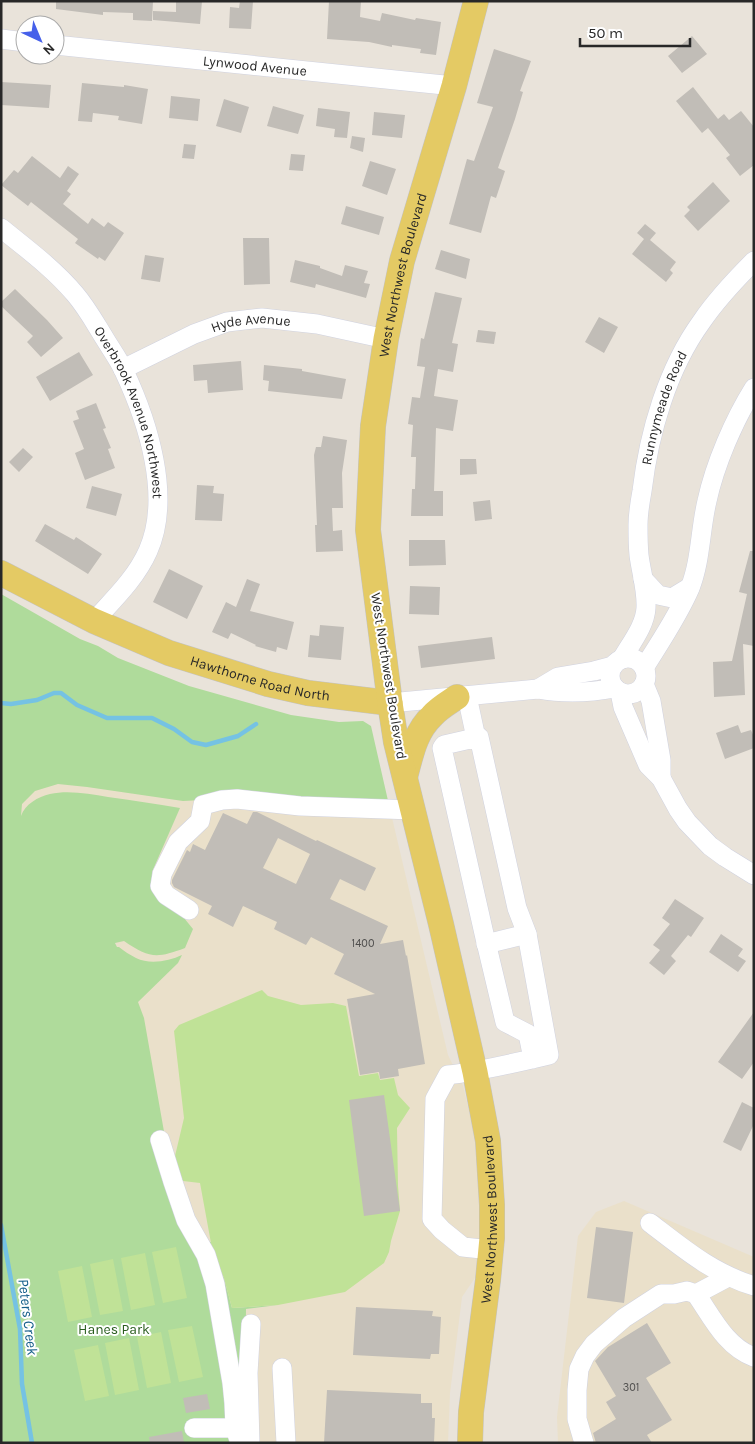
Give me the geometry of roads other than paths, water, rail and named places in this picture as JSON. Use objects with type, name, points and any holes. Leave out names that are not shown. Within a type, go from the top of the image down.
[{"type":"main road","name":"West Northwest Boulevard","points":[[470,1443],[471,1412],[491,1250],[492,1206],[489,1157],[484,1115],[475,1072],[396,742],[368,530],[373,426],[386,338],[402,261],[454,86],[476,1]]},
{"type":"main road","name":"Hawthorne Road North","points":[[1,573],[94,621],[169,653],[268,684],[308,693],[390,703]]},
{"type":"main road","points":[[405,777],[415,742],[422,728],[431,716],[462,696]]},
{"type":"street","points":[[1,39],[15,41]]},
{"type":"street","name":"Lynwood Avenue","points":[[65,46],[454,86]]},
{"type":"street","name":"Overbrook Avenue Northwest","points":[[1,228],[52,270],[89,312],[123,369],[147,430],[156,477],[156,524],[148,551],[133,577],[94,621]]},
{"type":"street","name":"Runnymeade Road","points":[[617,662],[640,628],[646,609],[639,555],[638,523],[649,444],[661,405],[675,368],[687,344],[726,290],[754,261]]},
{"type":"street","name":"Hyde Avenue","points":[[123,369],[194,334],[227,322],[262,318],[317,324],[386,338]]},
{"type":"street","points":[[617,690],[625,694],[636,692],[690,587],[700,548],[707,502],[714,476],[730,433],[754,388]]},
{"type":"street","points":[[643,579],[658,595],[672,598],[690,587]]},
{"type":"street","points":[[661,778],[661,760],[651,701],[644,676],[637,660],[632,658],[617,662],[610,678],[617,690],[648,765],[661,778],[678,809],[697,833],[725,857],[754,875]]},
{"type":"street","name":"Hawthorne Road North","points":[[538,690],[558,677],[594,671],[617,662]]},
{"type":"street","name":"Hawthorne Road North","points":[[390,703],[538,690],[561,693],[617,690]]},
{"type":"street","points":[[462,696],[476,738]]},
{"type":"street","points":[[479,737],[516,908],[527,934],[541,1057],[528,1034],[505,1022],[442,748],[444,745],[479,737]]},
{"type":"street","points":[[189,910],[166,895],[160,886],[162,874],[178,842],[200,821],[203,805],[222,800],[237,799],[300,806],[413,810]]},
{"type":"street","points":[[486,944],[527,934]]},
{"type":"street","points":[[491,1250],[463,1247],[432,1220],[435,1099],[448,1075],[475,1072],[541,1057]]},
{"type":"street","points":[[160,1140],[186,1220],[206,1254],[215,1284],[232,1383],[237,1435],[194,1428]]},
{"type":"street","points":[[650,1223],[698,1259],[728,1277],[754,1286]]},
{"type":"street","points":[[696,1294],[728,1277]]},
{"type":"street","points":[[584,1443],[577,1419],[579,1369],[585,1356],[594,1344],[624,1318],[661,1294],[687,1291],[696,1294],[731,1343],[754,1357]]},
{"type":"street","points":[[250,1443],[248,1374],[251,1324]]},
{"type":"street","points":[[282,1368],[286,1443]]},
{"type":"waterway","points":[[1,703],[11,704],[37,700],[54,693],[61,693],[77,705],[107,718],[152,718],[174,729],[192,742],[206,745],[238,736],[256,724]]},
{"type":"waterway","name":"Peters Creek","points":[[1,1225],[20,1329],[22,1384],[32,1443]]},
{"type":"park label","name":"Hanes Park","points":[[114,1329]]}]
